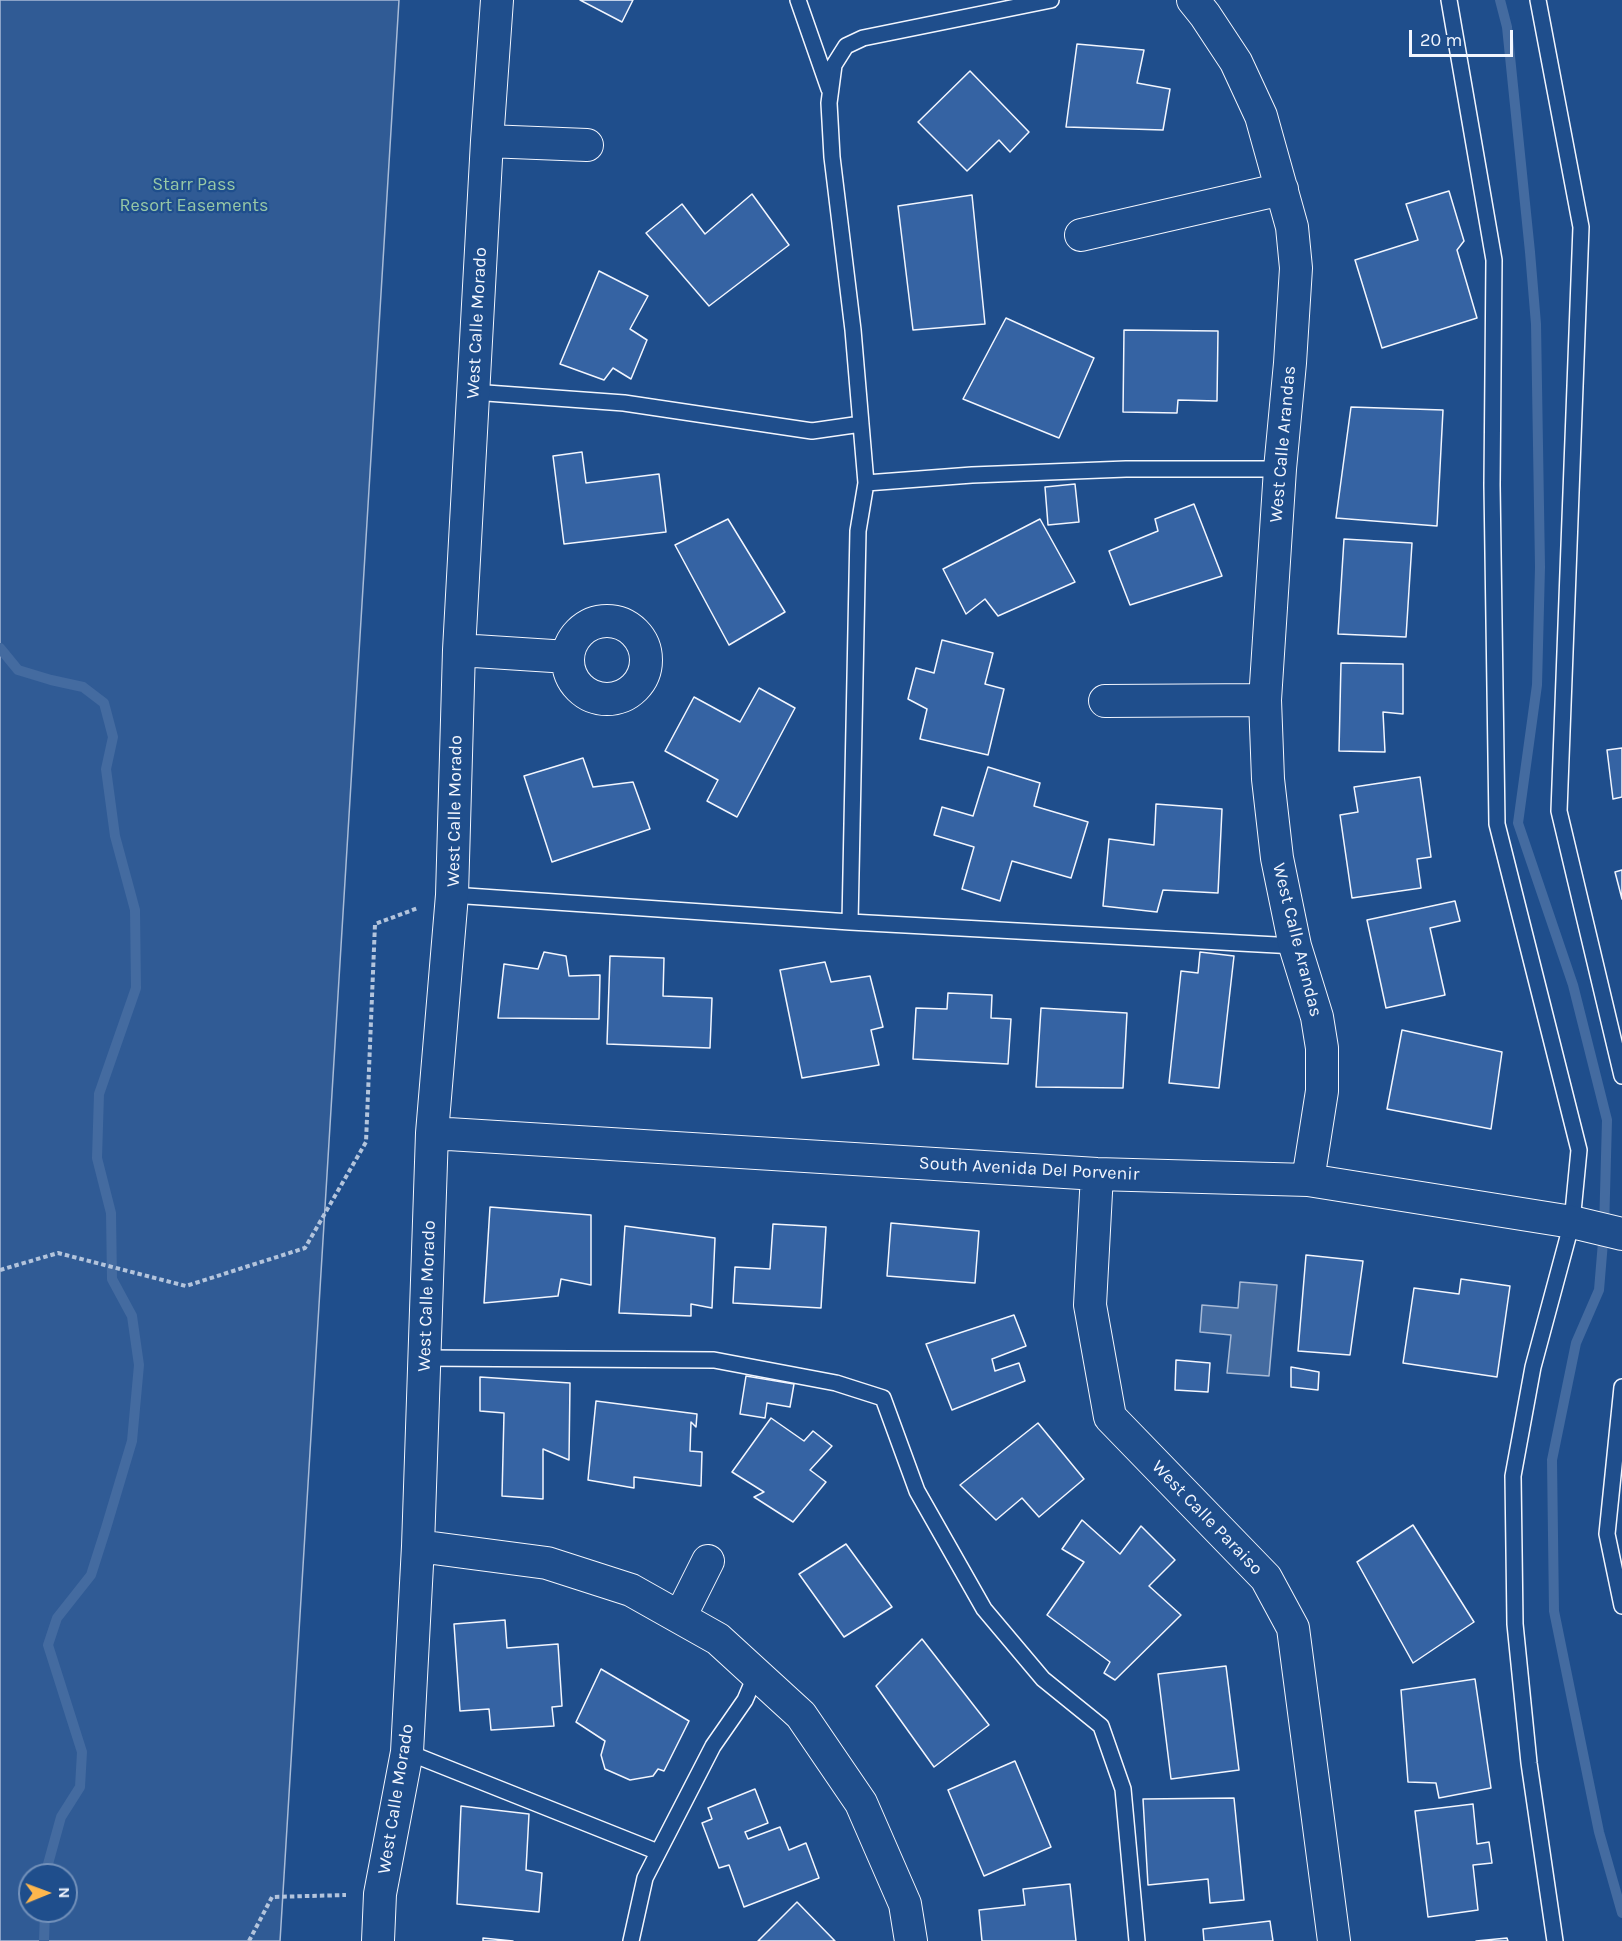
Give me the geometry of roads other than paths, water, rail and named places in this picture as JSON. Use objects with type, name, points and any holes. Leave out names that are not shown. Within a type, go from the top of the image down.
[{"type":"street","name":"West Calle Morado","points":[[378,1941],[380,1894],[407,1752],[418,1546],[432,1133],[453,895],[459,650],[497,0]]},
{"type":"street","name":"West Calle Arandas","points":[[1193,0],[1236,62],[1261,116],[1292,227],[1296,268],[1265,700],[1268,779],[1276,858],[1295,946],[1317,1017],[1322,1048],[1322,1091],[1308,1180]]},
{"type":"street","points":[[487,141],[587,145]]},
{"type":"street","points":[[1081,235],[1282,189]]},
{"type":"street","points":[[459,650],[568,657]]},
{"type":"street","points":[[1105,701],[1265,700]]},
{"type":"street","name":"South Avenida Del Porvenir","points":[[432,1133],[1097,1174],[1308,1180],[1572,1222],[1622,1234]]},
{"type":"street","name":"West Calle Paraiso","points":[[1097,1174],[1090,1305],[1110,1417],[1266,1578],[1293,1628],[1334,1941]]},
{"type":"street","points":[[418,1546],[547,1563],[631,1590],[718,1639],[801,1715],[861,1803],[905,1904],[911,1941]]},
{"type":"street","points":[[681,1617],[708,1561]]},
{"type":"lane","points":[[798,0],[830,92]]},
{"type":"lane","points":[[850,922],[858,531],[866,483],[853,330],[832,157],[829,103],[834,65],[846,46],[863,38],[1051,0]]},
{"type":"lane","points":[[1449,0],[1494,260],[1492,485],[1497,824],[1579,1150],[1572,1222],[1533,1367],[1513,1476],[1515,1624],[1529,1763],[1555,1941]]},
{"type":"lane","points":[[1538,0],[1581,227],[1558,811],[1622,1076]]},
{"type":"lane","points":[[473,392],[624,403],[812,431],[861,424]]},
{"type":"lane","points":[[866,483],[972,475],[1114,470],[1280,469]]},
{"type":"lane","points":[[453,895],[850,922],[1295,946]]},
{"type":"lane","points":[[425,1358],[714,1360],[836,1383],[884,1398],[917,1491],[984,1609],[1043,1679],[1101,1726],[1124,1789],[1137,1941]]},
{"type":"lane","points":[[1622,1387],[1607,1534],[1622,1606]]},
{"type":"lane","points":[[631,1941],[645,1878],[713,1746],[745,1700],[756,1674]]},
{"type":"lane","points":[[407,1752],[658,1852]]},
{"type":"waterway","points":[[1500,0],[1507,27],[1536,324],[1540,567],[1537,685],[1518,823],[1573,985],[1607,1120],[1604,1230],[1599,1290],[1576,1343],[1552,1460],[1554,1611],[1599,1832],[1622,1913]]},
{"type":"waterway","points":[[0,648],[18,670],[83,687],[104,703],[113,737],[106,769],[115,836],[135,910],[136,988],[99,1094],[97,1158],[111,1213],[112,1279],[132,1316],[139,1365],[132,1441],[91,1575],[57,1618],[48,1645],[82,1752],[80,1787],[61,1817],[48,1863]]},
{"type":"waterway","points":[[44,1941],[45,1923]]},
{"type":"park label","name":"Starr Pass Resort Easements","points":[[194,195]]}]
